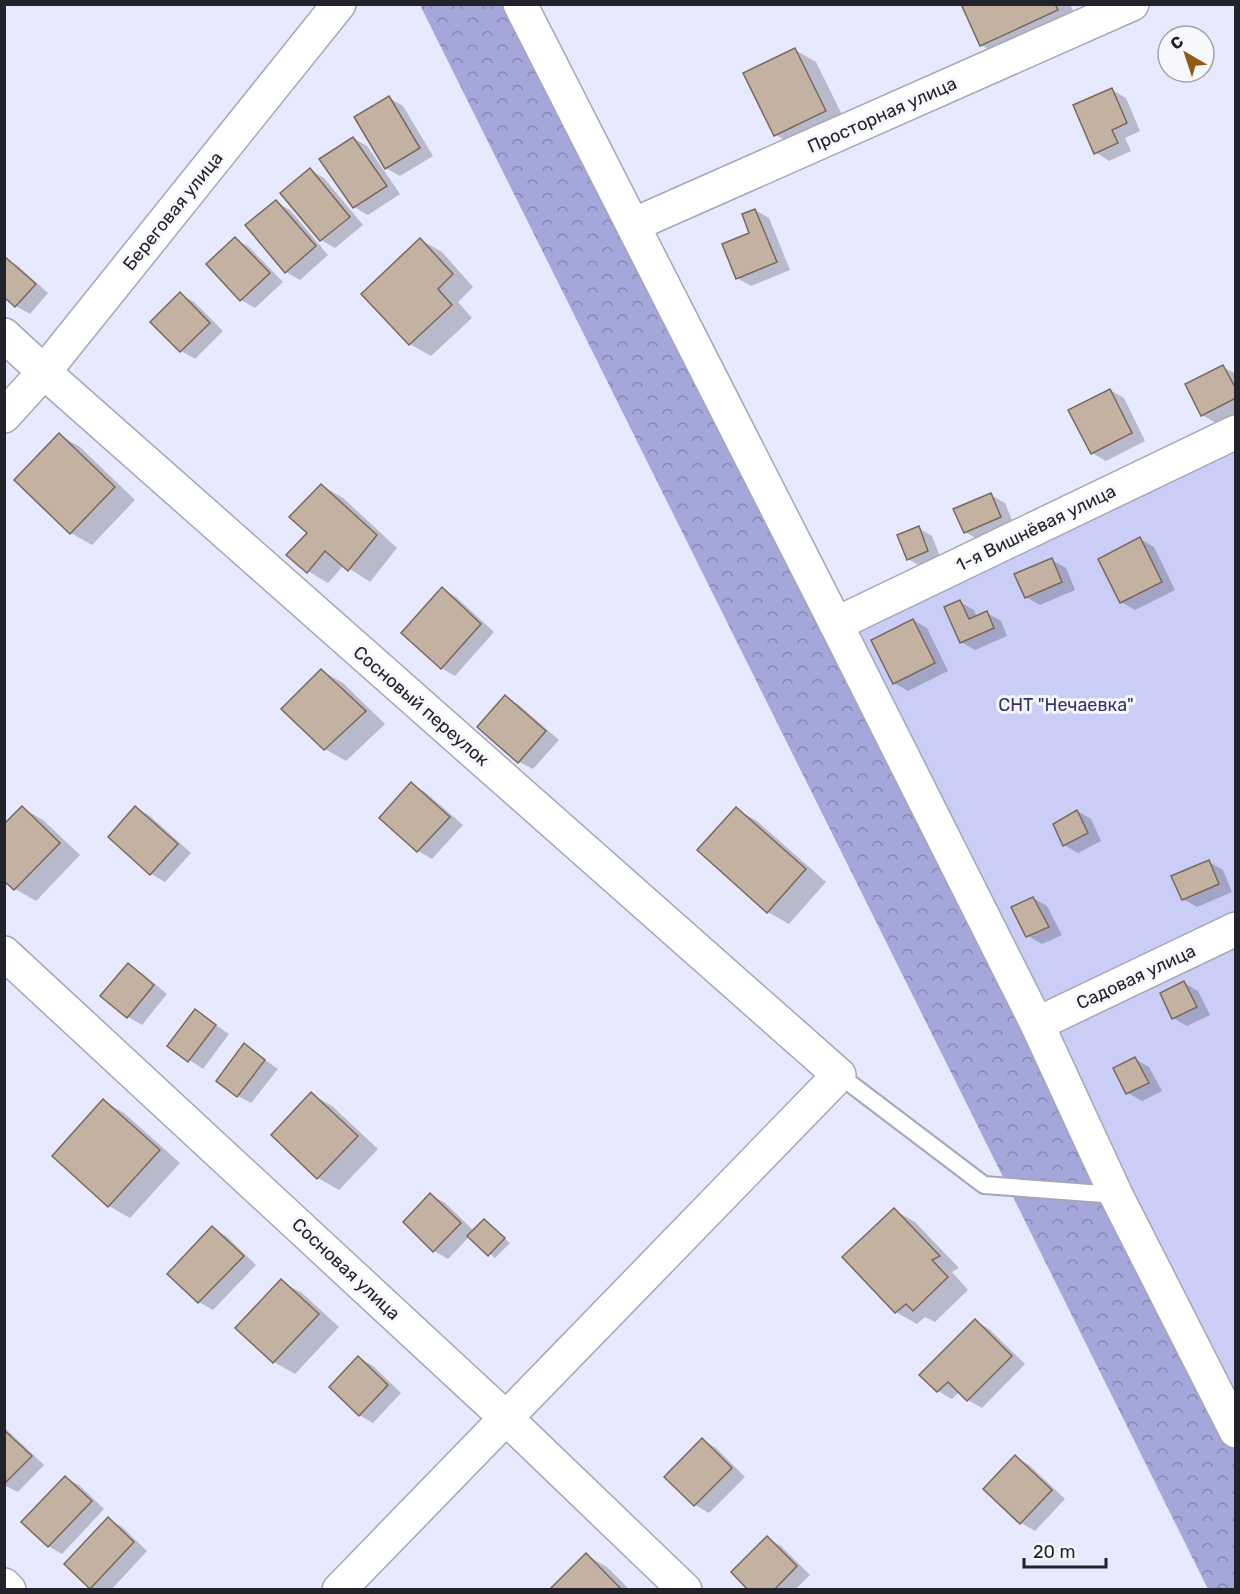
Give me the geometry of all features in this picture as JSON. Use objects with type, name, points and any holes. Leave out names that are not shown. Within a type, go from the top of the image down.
[{"type":"street","name":"Береговая улица","points":[[4,416],[44,372],[339,4]]},
{"type":"street","points":[[520,4],[836,624],[1036,1024],[1116,1195],[1234,1425]]},
{"type":"street","name":"Просторная улица","points":[[633,225],[1132,4]]},
{"type":"street","name":"Сосновый переулок","points":[[4,335],[839,1075]]},
{"type":"street","name":"1-я Вишнёвая улица","points":[[836,624],[1236,432]]},
{"type":"street","name":"Садовая улица","points":[[1036,1024],[1236,929]]},
{"type":"street","name":"Сосновая улица","points":[[4,953],[506,1418],[685,1590]]},
{"type":"street","points":[[339,1590],[839,1075]]},
{"type":"street","points":[[4,1585],[9,1590]]},
{"type":"lane","points":[[839,1075],[984,1185],[1116,1195]]},
{"type":"green space","points":[[420,5],[510,5],[1235,1436],[1235,1589],[1208,1589]]},
{"type":"green space","name":"СНТ \"Нечаевка\"","points":[[1235,436],[1235,1422],[836,624]]},
{"type":"building","points":[[961,4],[1055,4],[1058,10],[980,46]]},
{"type":"building","points":[[795,48],[826,111],[774,136],[743,73]]},
{"type":"building","points":[[1112,88],[1127,123],[1112,130],[1118,143],[1094,154],[1073,105]]},
{"type":"building","points":[[389,96],[420,148],[385,169],[354,117]]},
{"type":"building","points":[[353,137],[387,186],[353,208],[319,159]]},
{"type":"building","points":[[310,168],[350,217],[320,241],[280,193]]},
{"type":"building","points":[[276,200],[316,246],[285,273],[245,225]]},
{"type":"building","points":[[755,209],[777,262],[736,279],[722,244],[749,233],[742,214]]},
{"type":"building","points":[[235,237],[270,273],[240,301],[206,264]]},
{"type":"building","points":[[420,238],[453,274],[438,289],[452,305],[409,345],[361,294]]},
{"type":"building","points":[[4,256],[36,284],[15,307],[4,297]]},
{"type":"building","points":[[180,292],[210,323],[180,352],[150,322]]},
{"type":"building","points":[[1223,365],[1236,389],[1236,398],[1201,416],[1185,384]]},
{"type":"building","points":[[1110,389],[1132,433],[1091,454],[1068,410]]},
{"type":"building","points":[[59,433],[115,487],[70,534],[14,480]]},
{"type":"building","points":[[321,484],[377,535],[348,571],[325,551],[307,573],[286,555],[307,533],[289,517]]},
{"type":"building","points":[[991,493],[1001,517],[964,533],[953,509]]},
{"type":"building","points":[[919,526],[928,551],[907,560],[897,535]]},
{"type":"building","points":[[1140,537],[1162,582],[1120,603],[1098,559]]},
{"type":"building","points":[[1052,558],[1062,582],[1025,598],[1014,574]]},
{"type":"building","points":[[442,587],[481,624],[441,669],[401,633]]},
{"type":"building","points":[[960,600],[969,619],[987,611],[994,628],[960,643],[944,607]]},
{"type":"building","points":[[913,619],[935,663],[893,684],[871,640]]},
{"type":"building","points":[[321,669],[366,711],[324,750],[281,709]]},
{"type":"building","points":[[505,695],[546,731],[518,763],[477,727]]},
{"type":"building","points":[[411,782],[450,817],[417,852],[379,818]]},
{"type":"building","points":[[22,806],[60,843],[14,890],[4,881],[4,824]]},
{"type":"building","points":[[135,806],[178,844],[150,875],[108,837]]},
{"type":"building","points":[[736,807],[806,869],[767,913],[697,850]]},
{"type":"building","points":[[1077,810],[1088,833],[1063,846],[1053,824]]},
{"type":"building","points":[[1209,860],[1219,884],[1182,900],[1171,876]]},
{"type":"building","points":[[1033,897],[1049,927],[1026,937],[1011,907]]},
{"type":"building","points":[[128,963],[154,985],[127,1018],[100,996]]},
{"type":"building","points":[[1184,981],[1197,1007],[1172,1019],[1160,993]]},
{"type":"building","points":[[195,1009],[216,1025],[188,1062],[167,1046]]},
{"type":"building","points":[[244,1043],[265,1060],[237,1097],[216,1081]]},
{"type":"building","points":[[1135,1057],[1149,1083],[1126,1094],[1113,1068]]},
{"type":"building","points":[[311,1092],[358,1136],[317,1179],[271,1135]]},
{"type":"building","points":[[103,1099],[160,1150],[108,1207],[52,1156]]},
{"type":"building","points":[[430,1193],[461,1223],[433,1252],[403,1222]]},
{"type":"building","points":[[894,1208],[940,1256],[932,1260],[948,1277],[913,1311],[906,1304],[895,1313],[842,1257]]},
{"type":"building","points":[[484,1219],[505,1238],[488,1256],[467,1236]]},
{"type":"building","points":[[212,1226],[244,1256],[198,1303],[167,1274]]},
{"type":"building","points":[[281,1279],[319,1314],[273,1363],[235,1328]]},
{"type":"building","points":[[975,1319],[1012,1356],[967,1401],[948,1382],[937,1392],[919,1375]]},
{"type":"building","points":[[358,1356],[388,1385],[359,1416],[329,1387]]},
{"type":"building","points":[[4,1430],[32,1456],[4,1484]]},
{"type":"building","points":[[702,1438],[732,1468],[694,1506],[664,1477]]},
{"type":"building","points":[[1015,1455],[1052,1490],[1020,1524],[983,1489]]},
{"type":"building","points":[[65,1476],[92,1501],[48,1547],[21,1522]]},
{"type":"building","points":[[108,1517],[134,1542],[90,1589],[64,1564]]},
{"type":"building","points":[[767,1536],[797,1566],[774,1590],[748,1590],[731,1572]]},
{"type":"building","points":[[586,1553],[622,1590],[549,1590]]}]
